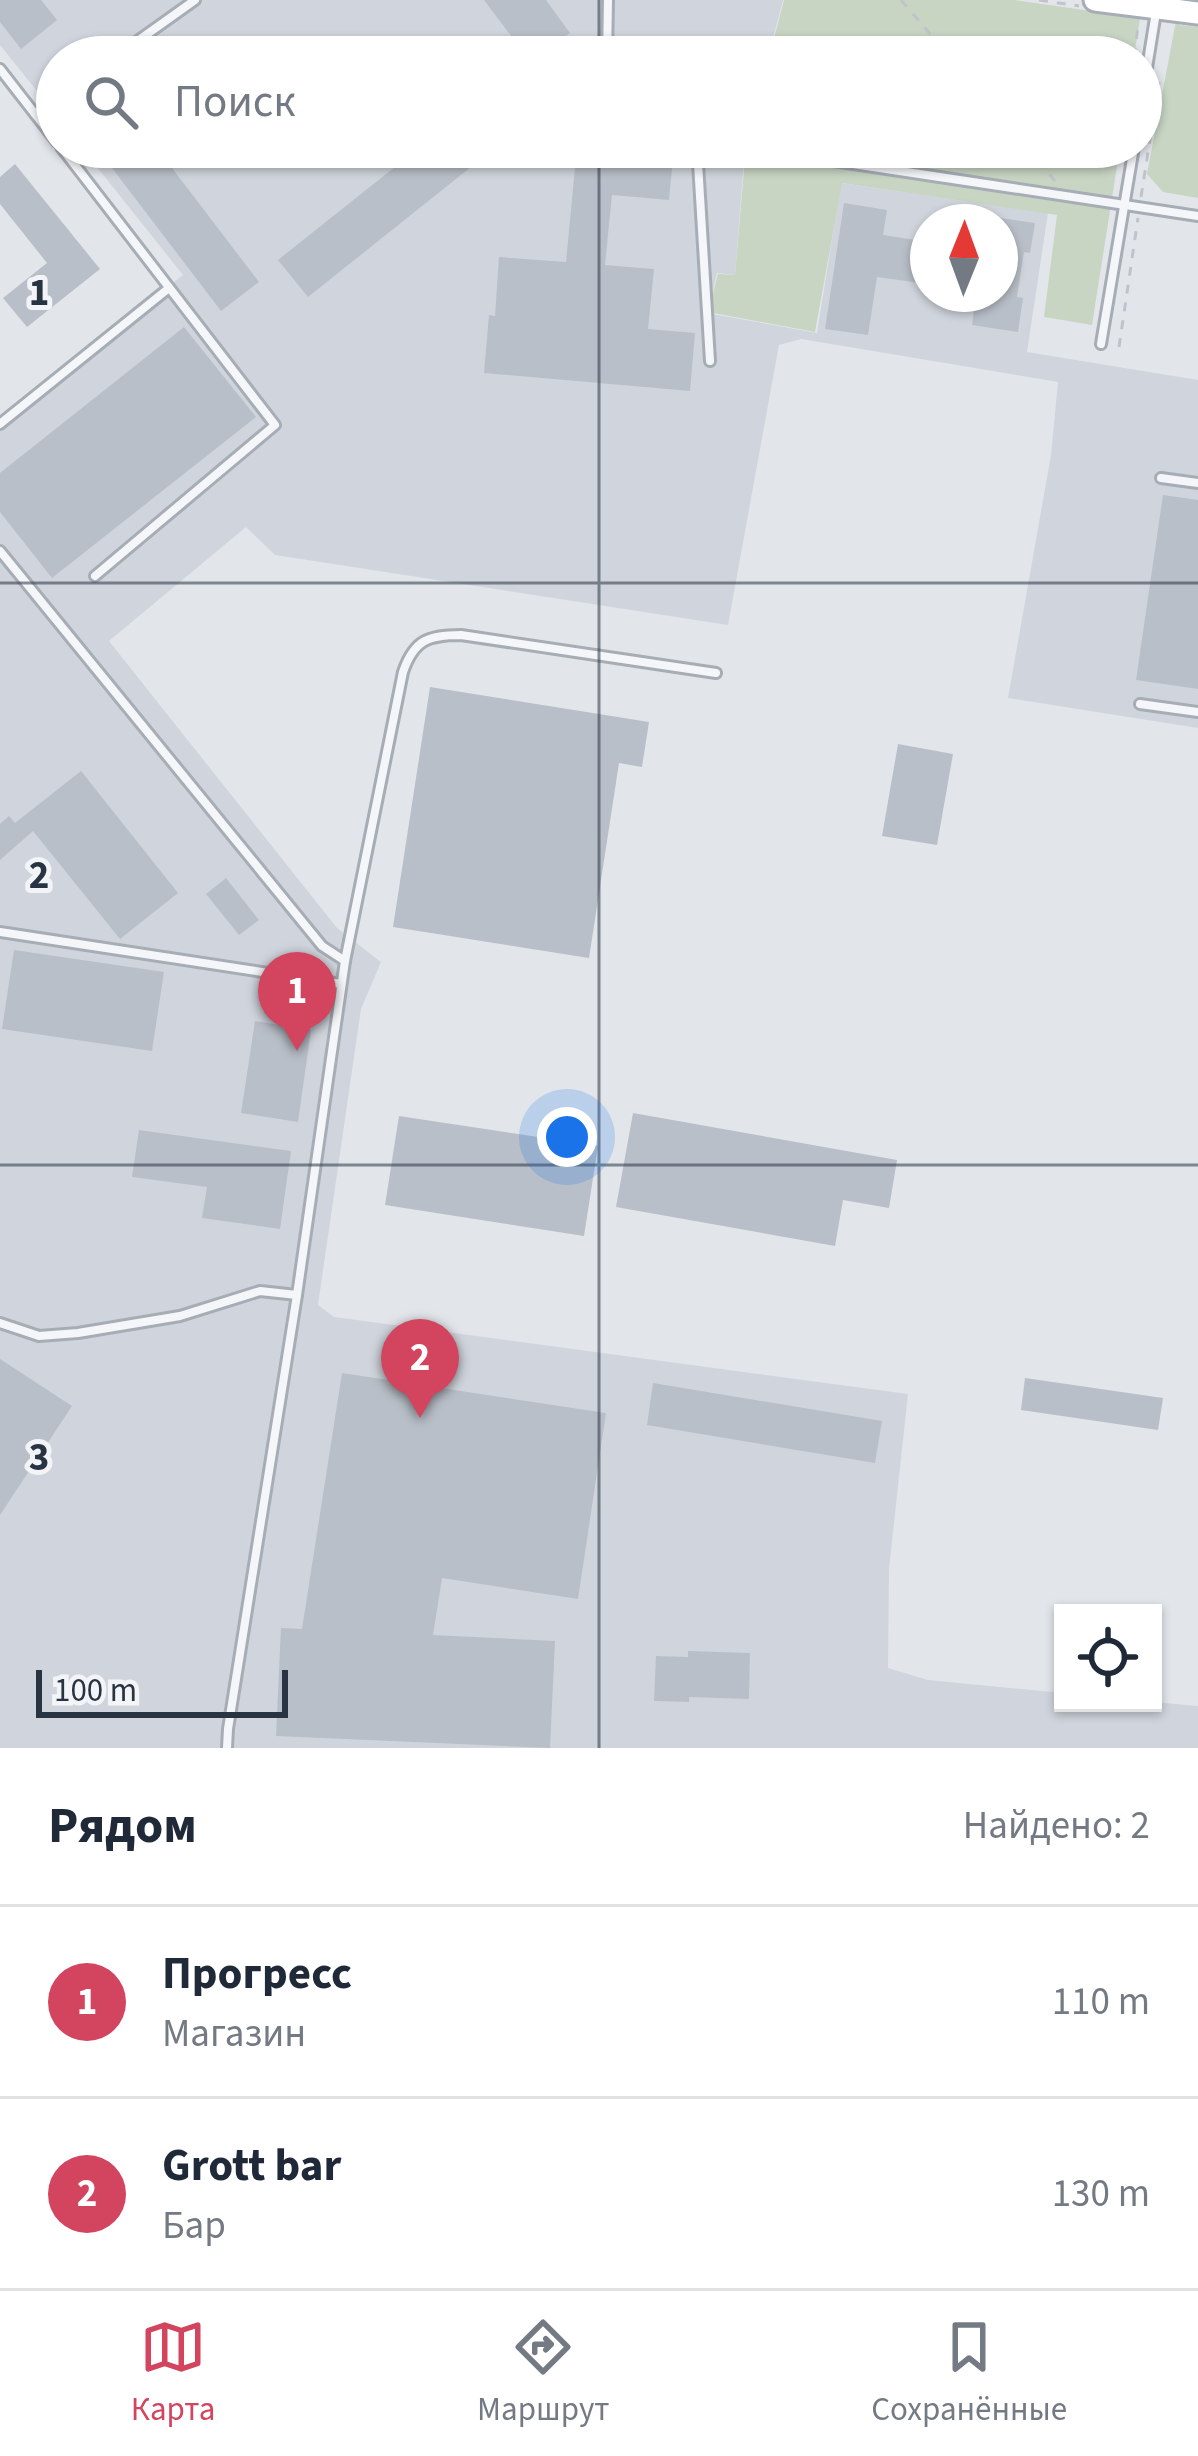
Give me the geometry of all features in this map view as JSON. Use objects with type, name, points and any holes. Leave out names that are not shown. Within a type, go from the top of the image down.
[{"type":"street","points":[[1095,0],[1198,13]]},
{"type":"lane","points":[[144,36],[195,0]]},
{"type":"lane","points":[[607,36],[608,0]]},
{"type":"lane","points":[[1148,36],[1151,4]]},
{"type":"lane","points":[[0,69],[35,114]]},
{"type":"lane","points":[[77,168],[275,425],[95,576]]},
{"type":"lane","points":[[698,168],[710,361]]},
{"type":"lane","points":[[881,168],[1198,216]]},
{"type":"lane","points":[[1101,344],[1131,168]]},
{"type":"lane","points":[[0,424],[169,288]]},
{"type":"lane","points":[[1161,478],[1198,484]]},
{"type":"lane","points":[[0,551],[322,946],[345,961]]},
{"type":"lane","points":[[227,1748],[341,984],[410,652],[422,641],[461,634],[716,673]]},
{"type":"lane","points":[[1140,704],[1198,712]]},
{"type":"lane","points":[[0,932],[341,984]]},
{"type":"lane","points":[[0,1323],[39,1336],[78,1333],[180,1316],[260,1291],[297,1295]]},
{"type":"path","points":[[901,0],[932,36]]},
{"type":"path","points":[[1141,36],[1151,4]]},
{"type":"path","points":[[1044,168],[1068,196]]},
{"type":"path","points":[[1119,347],[1146,168]]},
{"type":"shaded area","points":[[0,0],[783,0],[774,36],[36,36],[36,90],[0,45]]},
{"type":"shaded area","points":[[98,168],[743,168],[735,275],[717,273],[707,313],[817,333],[841,183],[986,204],[910,204],[910,312],[1018,312],[1018,209],[1048,213],[1027,352],[1198,380],[1198,728],[1008,698],[1051,455],[1058,382],[801,339],[779,345],[728,625],[275,555],[246,527],[109,641],[337,928],[381,962],[361,1009],[318,1305],[334,1317],[908,1394],[889,1569],[888,1668],[928,1680],[1054,1692],[1054,1712],[1162,1712],[1162,1703],[1198,1706],[1198,1748],[0,1748],[0,416],[183,275]]},
{"type":"green space","points":[[784,0],[1014,0],[1140,18],[1137,36],[775,36]]},
{"type":"green space","points":[[1176,21],[1198,27],[1198,198],[1163,192],[1147,174],[1148,168],[1162,168],[1162,95]]},
{"type":"green space","points":[[744,168],[1117,168],[1092,325],[1044,317],[1057,215],[1018,209],[1018,204],[983,204],[842,183],[815,332],[708,312],[718,274],[735,275]]},
{"type":"building","points":[[0,0],[41,0],[57,20],[21,49],[0,22]]},
{"type":"building","points":[[484,0],[546,0],[570,33],[566,36],[511,36]]},
{"type":"building","points":[[15,164],[100,269],[27,327],[3,298],[47,263],[0,204],[0,177]]},
{"type":"building","points":[[112,168],[172,168],[259,282],[221,311]]},
{"type":"building","points":[[394,168],[470,168],[308,297],[278,260]]},
{"type":"building","points":[[575,168],[672,168],[669,200],[612,195],[605,265],[654,269],[648,329],[695,333],[690,391],[484,373],[499,257],[566,262]]},
{"type":"building","points":[[844,203],[887,210],[883,235],[910,239],[910,282],[877,277],[868,335],[825,329]]},
{"type":"building","points":[[1018,221],[1035,223],[1030,253],[1024,252],[1018,291]]},
{"type":"building","points":[[1018,297],[1023,298],[1018,332],[972,325],[974,312],[1018,312]]},
{"type":"building","points":[[184,327],[256,417],[52,578],[0,512],[0,473]]},
{"type":"building","points":[[1163,495],[1198,500],[1198,689],[1136,680]]},
{"type":"building","points":[[430,687],[649,722],[642,767],[619,763],[589,958],[393,927]]},
{"type":"building","points":[[898,744],[953,754],[937,845],[882,836]]},
{"type":"building","points":[[81,771],[178,893],[120,939],[33,831],[0,860],[0,824],[9,816],[15,823]]},
{"type":"building","points":[[226,878],[259,920],[239,935],[206,894]]},
{"type":"building","points":[[14,950],[164,972],[152,1051],[2,1029]]},
{"type":"building","points":[[255,1021],[311,1030],[298,1122],[241,1113]]},
{"type":"building","points":[[633,1113],[897,1160],[889,1208],[843,1200],[835,1246],[616,1207]]},
{"type":"building","points":[[399,1116],[598,1146],[584,1236],[385,1205]]},
{"type":"building","points":[[139,1130],[291,1151],[280,1229],[202,1218],[207,1187],[132,1177]]},
{"type":"building","points":[[0,1359],[72,1406],[0,1515]]},
{"type":"building","points":[[342,1373],[606,1413],[578,1599],[442,1578],[433,1635],[555,1641],[550,1748],[276,1736],[281,1628],[302,1629]]},
{"type":"building","points":[[1025,1378],[1163,1398],[1158,1430],[1021,1410]]},
{"type":"building","points":[[653,1383],[882,1421],[875,1463],[647,1425]]},
{"type":"building","points":[[688,1651],[750,1653],[749,1699],[654,1701],[656,1656],[688,1657]]},
{"type":"place","name":"Прогресс","points":[[297,1051]]},
{"type":"place","name":"Grott bar","points":[[420,1418]]}]
